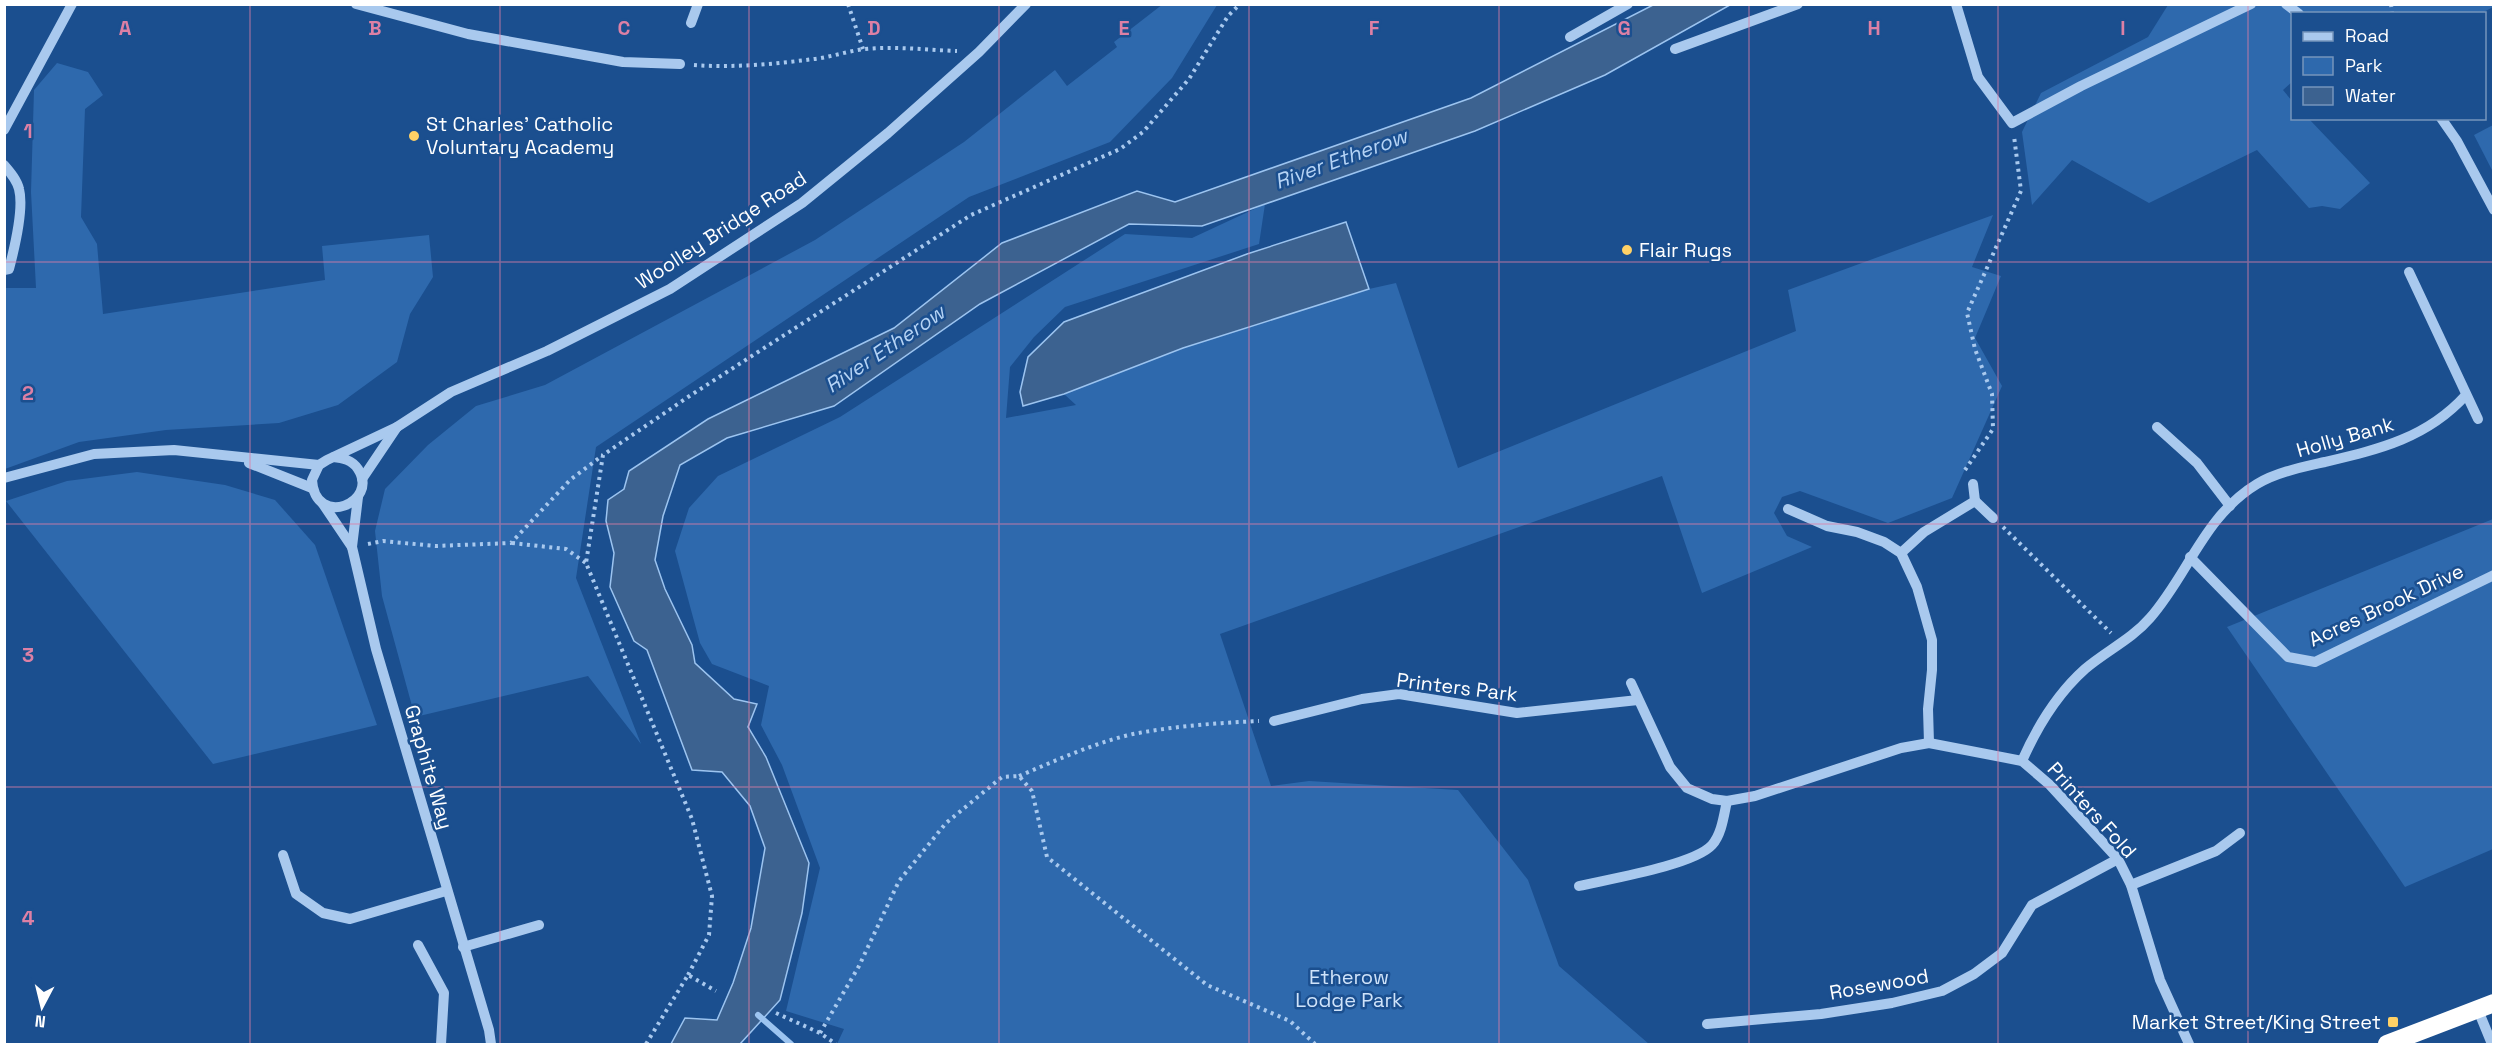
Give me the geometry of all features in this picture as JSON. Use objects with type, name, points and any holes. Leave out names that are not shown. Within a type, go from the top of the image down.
[{"type":"highway","points":[[2387,1044],[2486,1007]]},
{"type":"street","points":[[4,130],[72,4]]},
{"type":"street","points":[[356,4],[468,34],[623,62],[680,64]]},
{"type":"street","points":[[691,23],[698,4]]},
{"type":"street","name":"Woolley Bridge Road","points":[[333,457],[397,427],[451,392],[547,351],[680,283],[802,203],[888,133],[979,52],[1026,4]]},
{"type":"street","points":[[1570,37],[1628,4]]},
{"type":"street","points":[[1675,49],[1798,4]]},
{"type":"street","points":[[1956,4],[1978,77],[2012,123],[2081,86],[2251,4]]},
{"type":"street","points":[[2442,120],[2457,141],[2493,210]]},
{"type":"street","points":[[4,165],[16,181],[20,202],[12,258],[9,269],[4,270]]},
{"type":"street","points":[[2409,272],[2478,419]]},
{"type":"street","name":"Holly Bank","points":[[2022,761],[2037,729],[2056,701],[2085,669],[2149,619],[2199,542],[2230,506],[2257,484],[2296,468],[2400,443],[2449,414],[2466,395]]},
{"type":"street","name":"Woolley Bridge Road","points":[[362,479],[397,427]]},
{"type":"street","points":[[2157,427],[2197,463],[2230,506]]},
{"type":"street","points":[[4,478],[94,454],[174,450],[319,465]]},
{"type":"street","points":[[312,488],[313,474],[319,465],[333,457],[350,461],[359,471],[362,479],[358,497],[352,503],[340,507],[323,504]]},
{"type":"street","points":[[236,458],[312,488],[352,547]]},
{"type":"street","points":[[1973,484],[1975,501],[1997,522]]},
{"type":"street","name":"Graphite Way","points":[[358,497],[352,547],[376,649],[489,1030],[491,1044]]},
{"type":"street","points":[[1901,553],[1924,532],[1975,501]]},
{"type":"street","points":[[1788,509],[1827,526],[1866,535],[1901,553],[1917,587],[1932,640],[1928,709],[1929,744]]},
{"type":"street","name":"Acres Brook Drive","points":[[2190,557],[2288,657],[2315,662],[2493,574]]},
{"type":"street","points":[[1579,886],[1703,853],[1714,843],[1727,801],[1712,799],[1687,788],[1671,767],[1631,683]]},
{"type":"street","name":"Printers Park","points":[[1274,721],[1362,699],[1400,694],[1517,713],[1638,700]]},
{"type":"street","name":"Printers Fold","points":[[1727,801],[1755,796],[1901,748],[1929,744],[2022,761],[2050,785],[2118,859],[2131,885],[2160,980],[2189,1044]]},
{"type":"street","points":[[2131,885],[2216,851],[2240,833]]},
{"type":"street","points":[[283,855],[296,894],[323,913],[350,919],[446,891]]},
{"type":"street","name":"Rosewood","points":[[1707,1024],[1821,1014],[1892,1003],[1942,991],[1974,974],[2002,953],[2032,905],[2118,859]]},
{"type":"street","points":[[464,947],[539,925]]},
{"type":"street","points":[[418,945],[444,993],[441,1044]]},
{"type":"street","points":[[2486,1007],[2492,1044]]},
{"type":"path","points":[[848,4],[863,49]]},
{"type":"path","points":[[511,543],[570,480],[688,397],[971,215],[1120,149],[1143,132],[1189,79],[1228,16],[1240,4]]},
{"type":"path","points":[[2391,6],[2397,4]]},
{"type":"path","points":[[680,64],[719,67],[816,58],[863,49],[905,46],[979,52]]},
{"type":"path","points":[[1973,484],[1964,471],[1993,429],[1992,394],[1975,349],[1967,313],[2021,191],[2012,123]]},
{"type":"path","points":[[603,455],[586,563],[692,819],[712,896],[709,936],[646,1044]]},
{"type":"path","points":[[1997,522],[2121,643]]},
{"type":"path","points":[[352,547],[383,541],[435,546],[511,543],[566,549],[586,563]]},
{"type":"path","points":[[820,1033],[859,966],[899,881],[946,823],[1002,777],[1019,776],[1087,748],[1133,735],[1208,723],[1274,721]]},
{"type":"path","points":[[1019,776],[1032,791],[1047,857],[1207,985],[1290,1021],[1315,1044]]},
{"type":"path","points":[[688,975],[716,991]]},
{"type":"path","points":[[776,1013],[820,1033],[836,1044]]},
{"type":"green space","points":[[1163,4],[1217,5],[1172,78],[1110,142],[969,197],[596,447],[576,578],[641,744],[588,676],[415,717],[382,596],[375,531],[385,489],[428,445],[476,406],[545,385],[815,240],[964,142],[1055,70],[1067,86],[1117,47],[1114,42]]},
{"type":"green space","points":[[2168,5],[2493,5],[2484,12],[2291,12],[2291,83],[2283,90],[2291,100],[2291,120],[2310,120],[2370,183],[2340,209],[2322,206],[2309,208],[2257,150],[2149,203],[2072,160],[2032,205],[2022,132],[2041,93],[2148,37]]},
{"type":"green space","points":[[57,63],[88,72],[103,95],[85,109],[81,217],[97,244],[103,314],[325,280],[322,246],[429,235],[433,277],[410,314],[397,362],[338,405],[279,423],[166,430],[79,442],[5,469],[5,288],[36,288],[31,192],[34,90]]},
{"type":"green space","points":[[2493,125],[2493,172],[2474,135]]},
{"type":"green space","name":"Etherow Lodge Park","points":[[1265,204],[1259,244],[1065,307],[1034,337],[1010,367],[1006,418],[1076,405],[1064,394],[1183,348],[1369,289],[1396,283],[1458,468],[1796,331],[1788,290],[1993,215],[1972,267],[2001,276],[1975,338],[2002,386],[1952,498],[1888,523],[1800,491],[1782,497],[1774,513],[1787,536],[1812,547],[1702,593],[1662,476],[1220,634],[1271,786],[1309,781],[1458,790],[1528,880],[1559,966],[1649,1044],[837,1044],[844,1029],[786,1011],[820,868],[782,765],[761,725],[769,686],[712,664],[700,643],[675,551],[689,508],[718,476],[840,417],[1125,234],[1192,238]]},
{"type":"green space","points":[[137,472],[225,485],[275,500],[315,545],[377,725],[213,764],[6,501],[67,481]]},
{"type":"green space","points":[[2493,519],[2493,849],[2405,887],[2227,627]]},
{"type":"water","name":"River Etherow","points":[[1653,5],[1730,5],[1605,75],[1475,131],[1202,226],[1129,224],[980,304],[834,406],[727,438],[680,465],[663,516],[655,560],[665,589],[692,645],[695,663],[734,699],[757,704],[748,727],[766,757],[809,863],[802,913],[780,1000],[740,1044],[671,1044],[685,1018],[717,1020],[733,983],[751,928],[765,848],[750,806],[722,772],[692,770],[647,650],[634,641],[610,587],[614,553],[606,521],[608,500],[624,489],[629,471],[708,419],[894,328],[1002,243],[1137,191],[1175,202],[1471,98]]},
{"type":"water","points":[[1346,222],[1369,289],[1183,348],[1064,394],[1023,406],[1020,392],[1028,357],[1064,322],[1247,254]]},
{"type":"waterway","points":[[758,1015],[791,1044]]},
{"type":"place","name":"St Charles' Catholic Voluntary Academy","points":[[414,136]]},
{"type":"place","name":"Flair Rugs","points":[[1627,250]]},
{"type":"place","name":"Market Street/King Street","points":[[2393,1022]]}]
